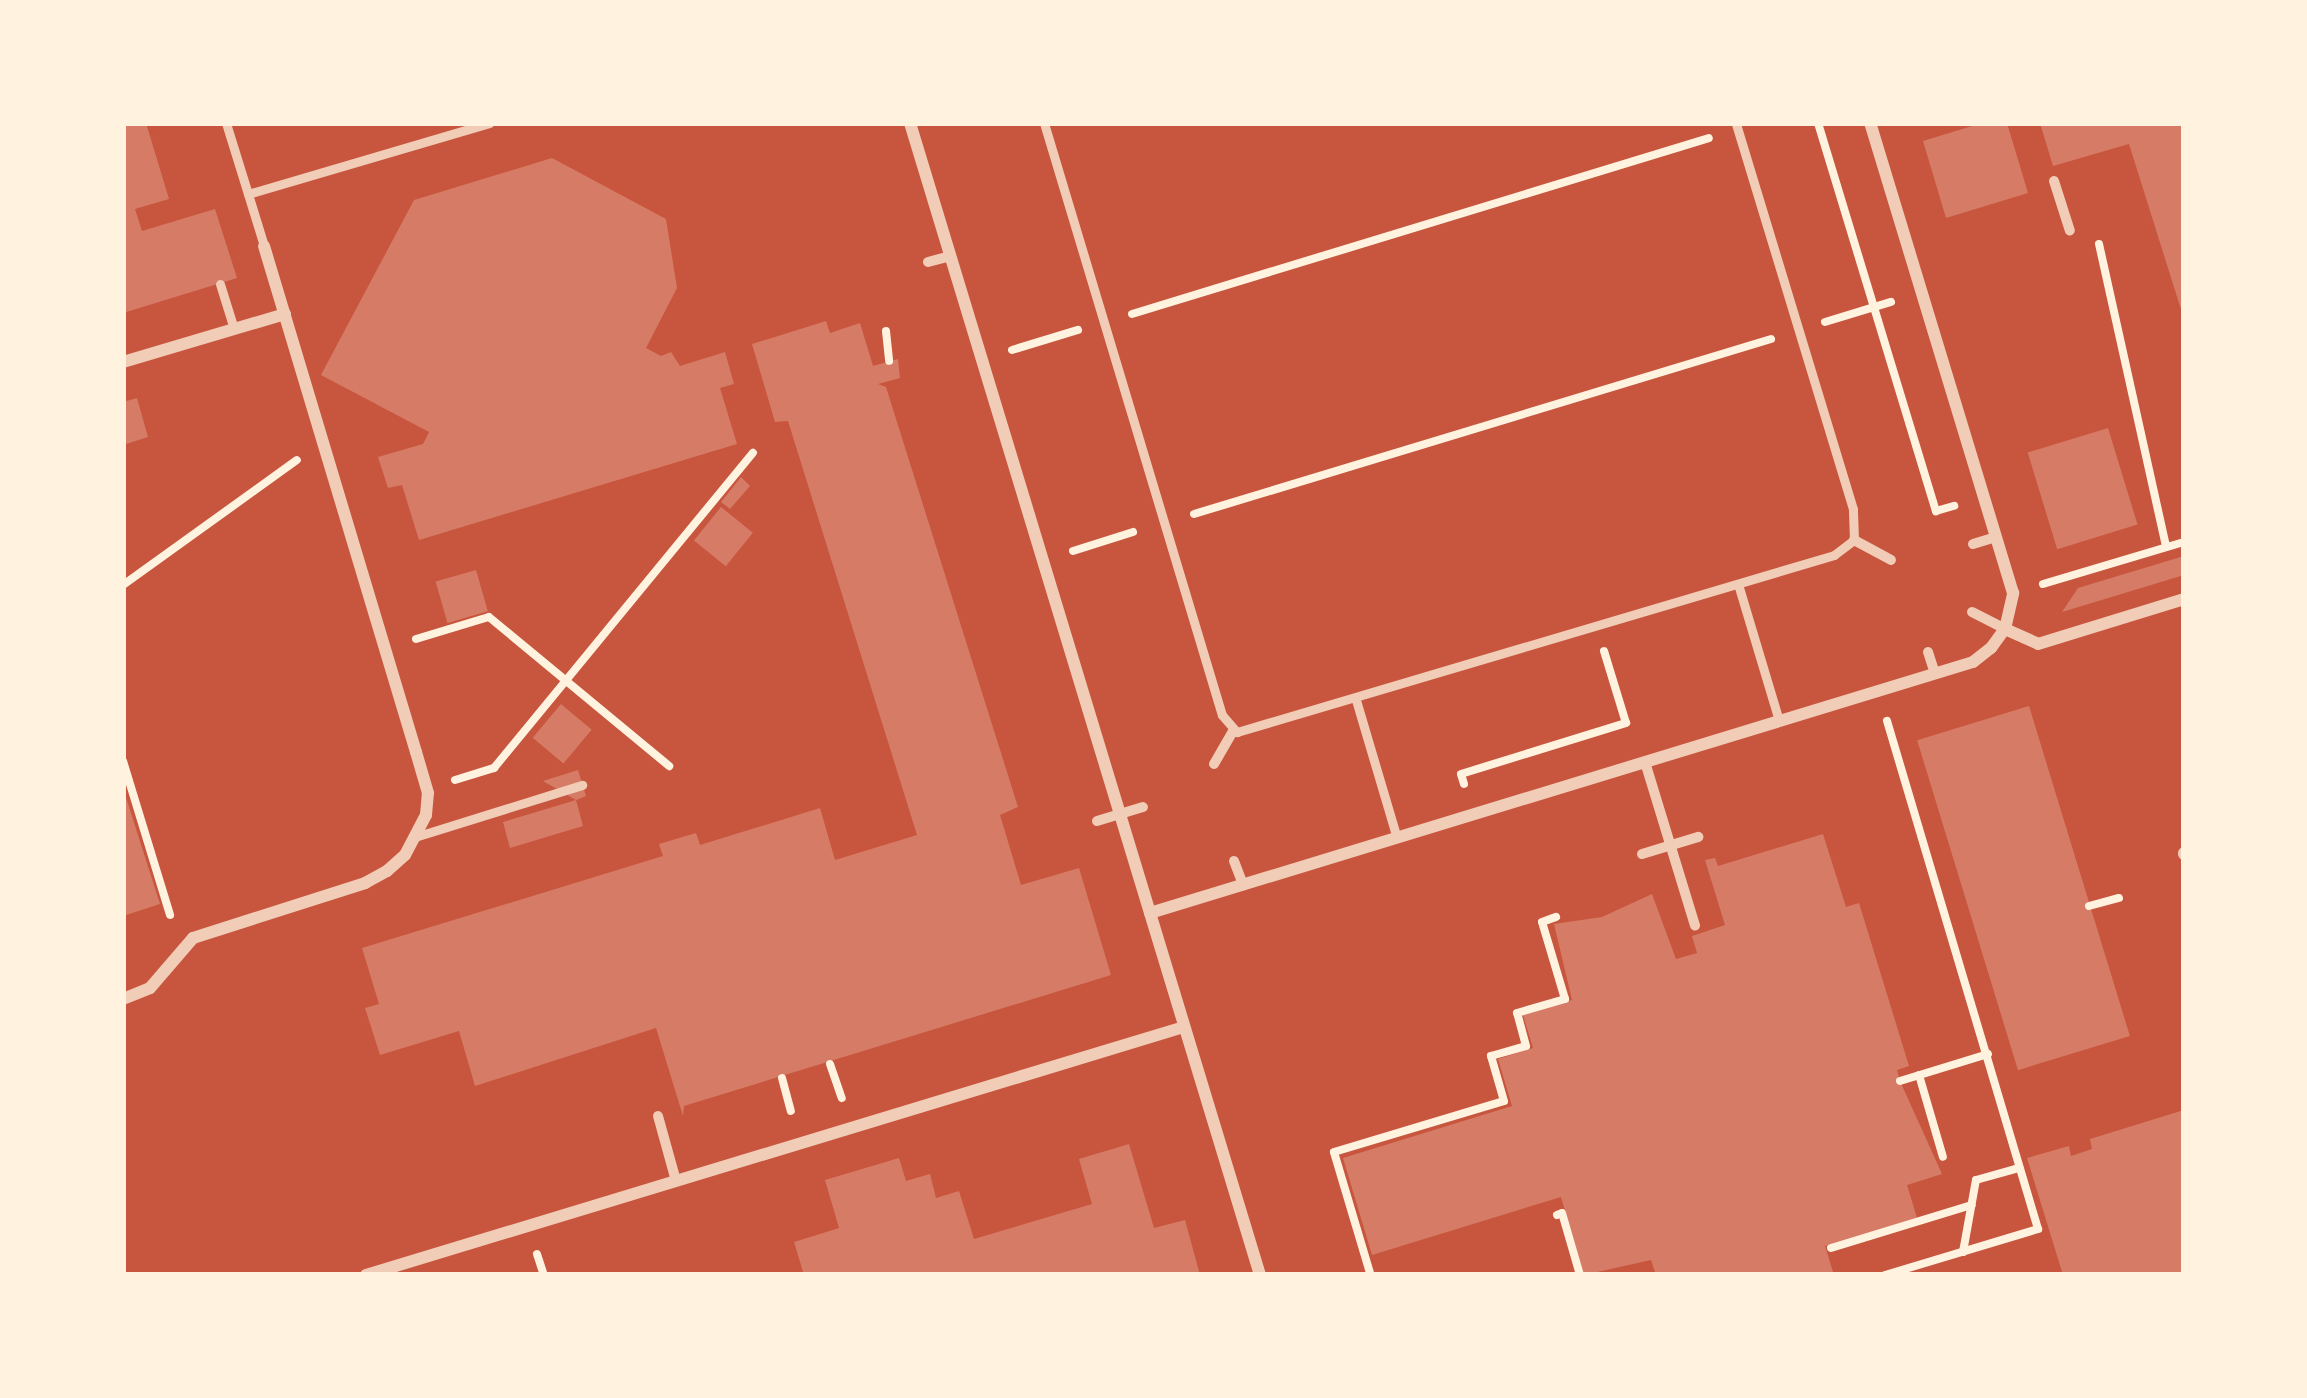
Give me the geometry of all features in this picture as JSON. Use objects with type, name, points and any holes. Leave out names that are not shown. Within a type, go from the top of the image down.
[{"type":"street","points":[[910,123],[1260,1275]]},
{"type":"street","points":[[1150,914],[1973,662],[2005,629],[2013,592],[1870,123]]},
{"type":"street","points":[[2054,181],[2070,231]]},
{"type":"street","points":[[123,999],[150,988],[180,949],[202,934],[364,883],[405,855],[418,836],[427,789],[264,246]]},
{"type":"street","points":[[928,262],[950,256]]},
{"type":"street","points":[[123,362],[285,314]]},
{"type":"street","points":[[1973,544],[1996,537]]},
{"type":"street","points":[[1854,539],[1891,560]]},
{"type":"street","points":[[1972,612],[2038,644],[2184,599]]},
{"type":"street","points":[[1928,652],[1935,673]]},
{"type":"street","points":[[1214,764],[1234,730]]},
{"type":"street","points":[[1645,762],[1695,926]]},
{"type":"street","points":[[1097,821],[1143,807]]},
{"type":"street","points":[[1642,854],[1698,837]]},
{"type":"street","points":[[1234,861],[1243,885]]},
{"type":"street","points":[[366,1275],[1184,1027]]},
{"type":"street","points":[[658,1117],[676,1181]]},
{"type":"lane","points":[[226,123],[264,246]]},
{"type":"lane","points":[[248,194],[490,123]]},
{"type":"lane","points":[[1044,123],[1222,715],[1234,730],[1264,728],[1834,555],[1854,539],[1857,524],[1737,126]]},
{"type":"lane","points":[[220,284],[234,329]]},
{"type":"lane","points":[[1738,584],[1779,721]]},
{"type":"lane","points":[[1356,700],[1397,838]]},
{"type":"lane","points":[[418,836],[582,784]]},
{"type":"path","points":[[1819,123],[1936,511],[1984,496]]},
{"type":"path","points":[[982,359],[1737,126]]},
{"type":"path","points":[[2094,224],[2166,547]]},
{"type":"path","points":[[1043,560],[1921,294]]},
{"type":"path","points":[[886,331],[889,361]]},
{"type":"path","points":[[123,585],[287,463],[326,451]]},
{"type":"path","points":[[427,789],[494,768],[753,453]]},
{"type":"path","points":[[2013,592],[2184,542]]},
{"type":"path","points":[[386,648],[489,617],[669,766]]},
{"type":"path","points":[[1609,623],[1604,652],[1631,742],[1645,762]]},
{"type":"path","points":[[1878,690],[2038,1229],[1885,1275]]},
{"type":"path","points":[[123,761],[180,949]]},
{"type":"path","points":[[2089,906],[2119,898]]},
{"type":"path","points":[[1370,1273],[1334,1152],[1504,1101],[1491,1056],[1526,1046],[1516,1013],[1565,998],[1542,922],[1556,917]]},
{"type":"path","points":[[1900,1081],[1988,1054]]},
{"type":"path","points":[[830,1064],[839,1089]]},
{"type":"path","points":[[1918,1075],[1943,1157]]},
{"type":"path","points":[[1963,1252],[1976,1180],[2019,1168]]},
{"type":"path","points":[[1831,1248],[1972,1205]]},
{"type":"path","points":[[1557,1215],[1562,1214],[1580,1275]]},
{"type":"building","points":[[146,123],[169,199],[135,209],[142,231],[215,209],[237,278],[123,313],[123,124]]},
{"type":"building","points":[[1982,123],[2007,123],[2028,193],[1946,218],[1923,141]]},
{"type":"building","points":[[2040,123],[2184,123],[2184,319],[2129,144],[2053,166]]},
{"type":"building","points":[[552,158],[666,219],[677,288],[646,348],[661,356],[671,352],[680,366],[725,352],[734,384],[720,388],[737,444],[419,540],[402,485],[388,488],[378,457],[423,444],[429,432],[321,375],[414,200]]},
{"type":"building","points":[[826,321],[830,333],[860,323],[873,366],[898,359],[900,378],[878,384],[886,387],[1018,807],[1000,815],[1021,885],[1079,868],[1111,975],[684,1106],[683,1116],[656,1028],[475,1086],[459,1031],[380,1055],[365,1008],[379,1004],[362,948],[663,856],[659,844],[696,833],[700,845],[820,808],[835,860],[917,835],[788,421],[775,422],[752,344]]},
{"type":"building","points":[[137,398],[148,437],[123,445],[123,402]]},
{"type":"building","points":[[2108,428],[2138,525],[2057,549],[2028,453]]},
{"type":"building","points":[[741,477],[750,486],[730,509],[721,502]]},
{"type":"building","points":[[721,507],[753,533],[726,566],[694,540]]},
{"type":"building","points":[[2184,556],[2184,575],[2062,612],[2078,588]]},
{"type":"building","points":[[476,570],[488,611],[447,623],[436,582]]},
{"type":"building","points":[[561,704],[592,730],[563,763],[533,738]]},
{"type":"building","points":[[2029,706],[2130,1036],[2018,1070],[1917,740]]},
{"type":"building","points":[[578,770],[586,796],[576,800],[543,781]]},
{"type":"building","points":[[123,788],[160,904],[123,916]]},
{"type":"building","points":[[576,800],[583,826],[510,848],[503,822]]},
{"type":"building","points":[[1823,834],[1846,907],[1859,903],[1909,1066],[1897,1070],[1900,1081],[1942,1174],[1907,1185],[1917,1218],[1825,1246],[1834,1275],[1656,1275],[1651,1260],[1584,1275],[1561,1197],[1372,1255],[1343,1158],[1512,1106],[1498,1059],[1533,1048],[1523,1015],[1572,1000],[1554,924],[1602,917],[1652,894],[1676,959],[1697,953],[1692,936],[1725,925],[1705,860],[1715,858],[1718,866]]},
{"type":"building","points":[[2184,1110],[2184,1275],[2063,1275],[2027,1158],[2069,1146],[2071,1156],[2092,1149],[2090,1139]]},
{"type":"building","points":[[1129,1144],[1154,1228],[1185,1220],[1200,1275],[804,1275],[794,1242],[839,1228],[825,1180],[899,1158],[906,1181],[930,1174],[936,1198],[959,1191],[974,1239],[1092,1204],[1079,1159]]}]
